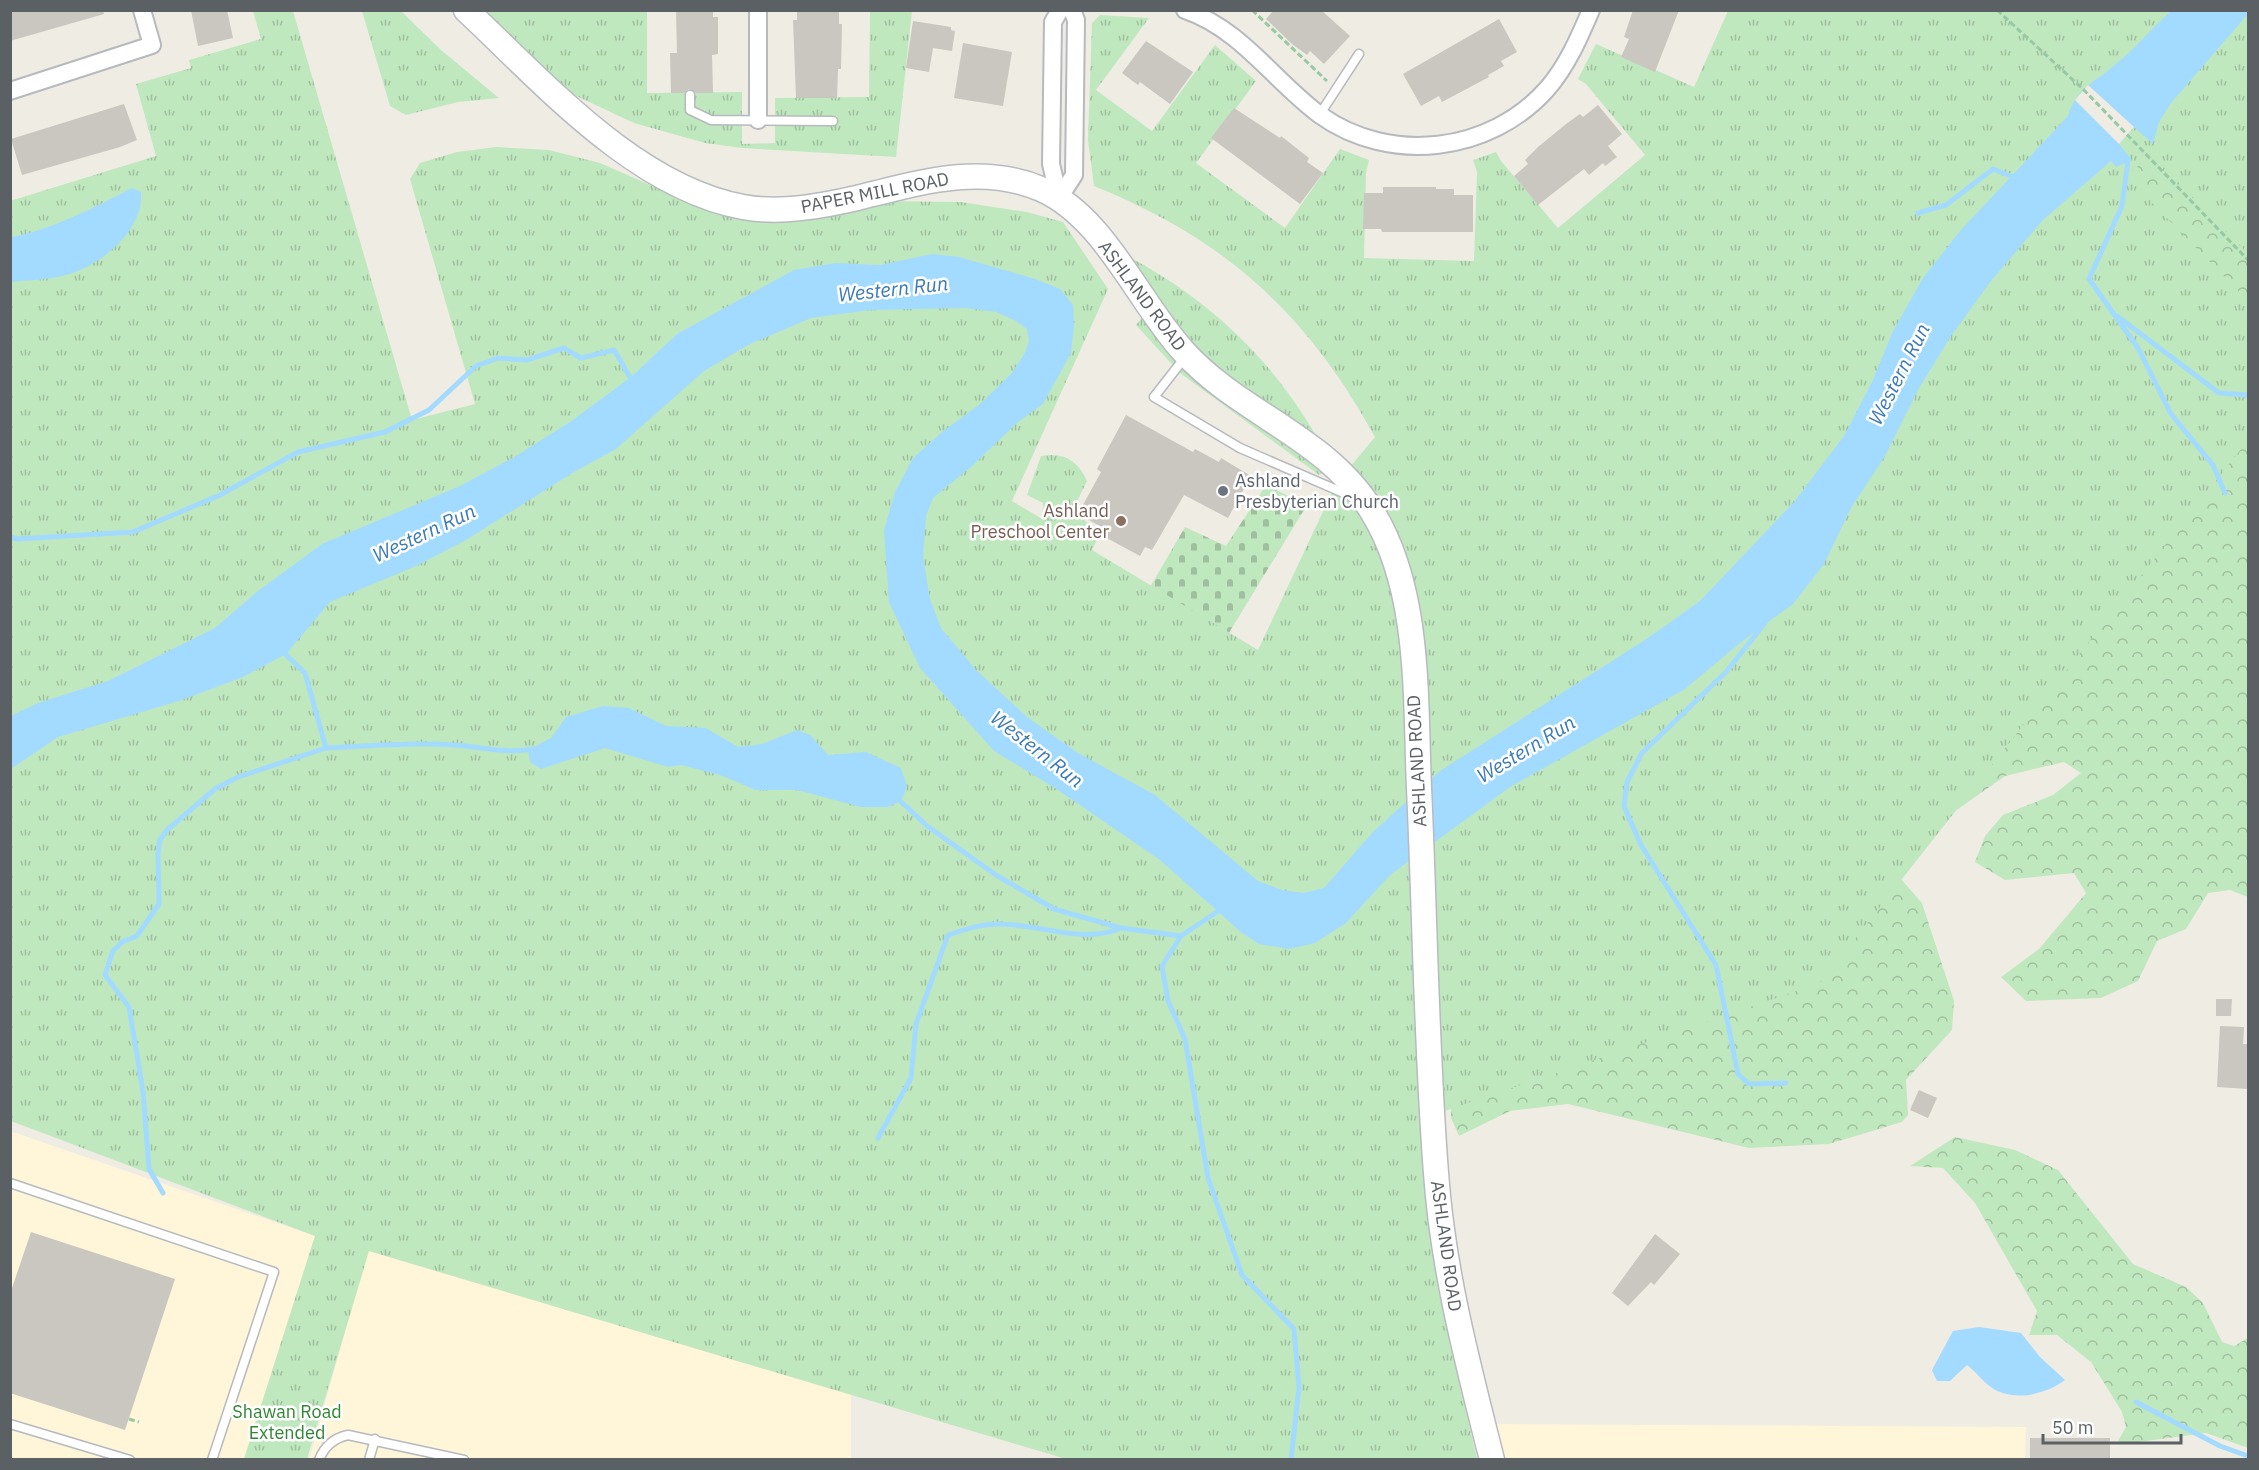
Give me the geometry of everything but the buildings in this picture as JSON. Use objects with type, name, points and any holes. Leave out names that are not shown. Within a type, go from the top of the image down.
[{"type":"main road","name":"PAPER MILL ROAD","points":[[466,10],[607,139],[678,185],[714,200],[766,210],[801,207],[849,200],[921,182],[978,175],[1020,182],[1059,198]]},
{"type":"main road","name":"ASHLAND ROAD","points":[[1059,198],[1091,228],[1187,356],[1221,384],[1322,455],[1341,472],[1367,502],[1398,563],[1411,636],[1428,1028],[1441,1225],[1458,1324],[1492,1460]]},
{"type":"street","points":[[10,91],[152,45],[142,10]]},
{"type":"street","points":[[758,10],[758,120]]},
{"type":"street","points":[[1059,198],[1051,164],[1053,22],[1060,10]]},
{"type":"street","points":[[1059,198],[1074,175],[1076,20],[1072,10]]},
{"type":"street","points":[[1185,10],[1215,24],[1241,43],[1320,114],[1361,137],[1403,146],[1456,143],[1479,136],[1525,111],[1547,89],[1564,66],[1591,10]]},
{"type":"lane","points":[[1320,114],[1359,54]]},
{"type":"lane","points":[[690,95],[690,110],[711,120],[833,121]]},
{"type":"lane","points":[[1187,356],[1155,397],[1240,448],[1367,502]]},
{"type":"lane","points":[[10,1183],[274,1272],[212,1460]]},
{"type":"lane","points":[[10,1424],[130,1460]]},
{"type":"lane","points":[[319,1460],[322,1451],[341,1437],[360,1436],[464,1460]]},
{"type":"lane","points":[[369,1460],[375,1439]]},
{"type":"path","points":[[1252,10],[1336,89]]},
{"type":"path","points":[[1997,10],[2084,90],[2248,260]]},
{"type":"path","points":[[129,1419],[139,1422]]},
{"type":"shaded area","points":[[10,1131],[315,1236],[244,1459],[11,1459]]},
{"type":"shaded area","points":[[368,1251],[851,1395],[851,1459],[309,1460]]},
{"type":"shaded area","points":[[1495,1424],[2026,1427],[2025,1459],[1503,1459]]},
{"type":"green space","name":"Shawan Road Extended","points":[[253,11],[293,11],[412,420],[475,404],[410,179],[420,163],[457,152],[496,147],[549,150],[600,163],[648,184],[697,199],[961,202],[1027,212],[1063,222],[1108,289],[1012,501],[1044,520],[1043,503],[1027,495],[1041,456],[1056,455],[1069,459],[1079,468],[1087,481],[1072,512],[1101,532],[1092,550],[1258,650],[1336,484],[1375,437],[1349,393],[1321,353],[1291,317],[1258,285],[1223,256],[1184,230],[1094,186],[1088,140],[1092,23],[1100,15],[1149,18],[1096,90],[1152,131],[1215,45],[1256,81],[1196,163],[1285,228],[1340,149],[1369,160],[1366,173],[1364,258],[1474,261],[1477,172],[1473,160],[1496,152],[1501,161],[1558,228],[1645,155],[1586,84],[1578,79],[1596,44],[1694,87],[1728,11],[2248,11],[2248,254],[2151,154],[2127,177],[2248,301],[2248,440],[1820,983],[1424,1118],[1430,1234],[1438,1289],[1477,1459],[1066,1459],[369,1251],[307,1459],[244,1459],[315,1236],[11,1121],[10,201],[156,156],[136,84],[191,68],[189,60],[261,39]]},
{"type":"green space","points":[[362,11],[401,11],[441,50],[499,98],[458,102],[406,115],[390,106]]},
{"type":"green space","points":[[478,11],[647,11],[647,93],[742,92],[742,144],[775,143],[775,98],[869,97],[870,11],[912,11],[896,157],[742,148],[705,143],[634,123],[570,93]]},
{"type":"green space","points":[[2248,14],[2248,897],[2230,890],[2208,893],[2186,929],[2157,941],[2138,981],[2101,998],[2026,1001],[2001,977],[2039,949],[2086,893],[2074,873],[2005,880],[1975,862],[1985,836],[2003,815],[2053,795],[2081,773],[2064,762],[2005,776],[1934,826],[1900,878],[1922,903],[1954,1001],[1952,1030],[1906,1080],[1908,1115],[1902,1122],[1829,1144],[1749,1148],[1568,1104],[1510,1111],[1459,1136],[1451,1118],[1449,957]]},
{"type":"green space","points":[[1110,247],[1180,288],[1240,337],[1290,396],[1313,430],[1333,466],[1319,475],[1180,373],[1136,325],[1152,305]]},
{"type":"green space","points":[[1266,485],[1307,505],[1224,641],[1142,601],[1185,527],[1226,546]]},
{"type":"green space","points":[[1955,1137],[2015,1150],[2058,1170],[2133,1264],[2186,1287],[2203,1303],[2222,1342],[2234,1346],[2248,1338],[2248,1448],[2206,1433],[2123,1444],[2118,1441],[2126,1427],[2122,1412],[2091,1362],[2057,1335],[2029,1335],[2037,1311],[1975,1203],[1943,1168],[1910,1166]]},
{"type":"water","name":"Western Run","points":[[2171,11],[2248,11],[2248,14],[2171,103],[2159,122],[2153,144],[2134,127],[2119,144],[2132,160],[2116,167],[2111,161],[2043,220],[1991,281],[1951,336],[1919,388],[1885,456],[1851,508],[1824,564],[1793,604],[1740,643],[1685,689],[1510,787],[1390,875],[1346,923],[1315,943],[1289,949],[1259,944],[1242,933],[1160,860],[1055,788],[994,751],[920,668],[889,602],[884,530],[895,492],[913,458],[942,432],[980,404],[1011,374],[1025,353],[1029,341],[1027,329],[996,312],[966,308],[870,310],[811,318],[750,344],[704,371],[616,449],[574,472],[466,540],[416,566],[330,602],[286,654],[243,677],[182,700],[58,737],[11,769],[11,716],[38,703],[108,681],[215,628],[258,591],[322,544],[460,486],[516,456],[570,422],[631,377],[677,334],[794,270],[836,263],[880,265],[932,254],[959,257],[1035,279],[1060,289],[1073,305],[1074,325],[1071,353],[1043,404],[1018,422],[972,466],[933,498],[926,516],[923,557],[930,599],[941,628],[976,670],[1027,717],[1078,753],[1155,795],[1258,881],[1282,890],[1304,893],[1324,888],[1372,833],[1440,771],[1648,638],[1700,601],[1794,502],[1844,436],[1873,380],[1892,333],[1923,278],[1960,231],[2068,116],[2080,94],[2126,55]]},
{"type":"water","points":[[132,188],[141,192],[140,206],[135,220],[128,233],[105,255],[92,264],[66,275],[11,282],[11,237],[58,223]]},
{"type":"water","points":[[603,706],[629,708],[666,726],[706,728],[738,747],[762,744],[797,730],[810,735],[828,755],[866,752],[901,768],[907,787],[901,801],[888,807],[861,807],[797,790],[756,790],[720,775],[681,765],[668,767],[605,748],[541,769],[530,762],[528,750],[551,738],[566,717]]},
{"type":"water","points":[[1979,1327],[2021,1333],[2040,1357],[2065,1380],[2037,1393],[2005,1394],[1987,1384],[1967,1365],[1950,1381],[1937,1381],[1932,1370],[1953,1331]]},
{"type":"pier","points":[[2088,85],[2134,127],[2119,144],[2075,100]]},
{"type":"waterway","points":[[2126,158],[2128,160],[2122,206],[2089,279],[2138,348],[2171,414],[2213,465],[2225,493]]},
{"type":"waterway","points":[[1918,213],[1946,205],[1993,169],[2018,179]]},
{"type":"waterway","points":[[2117,316],[2219,393],[2248,395]]},
{"type":"waterway","points":[[10,537],[17,539],[133,532],[220,495],[298,452],[385,432],[429,410],[476,366],[498,358],[527,360],[564,348],[581,358],[614,350],[634,384]]},
{"type":"waterway","points":[[1765,623],[1726,672],[1642,753],[1627,782],[1624,806],[1641,845],[1716,965],[1738,1074],[1749,1084],[1786,1083]]},
{"type":"waterway","points":[[163,1193],[149,1169],[143,1091],[129,1007],[105,975],[113,951],[122,942],[137,936],[159,904],[158,853],[160,840],[167,830],[215,789],[238,777],[326,748],[305,673],[280,649]]},
{"type":"waterway","points":[[326,748],[423,744],[504,750],[533,749]]},
{"type":"waterway","points":[[896,797],[927,826],[996,875],[1054,909],[1121,928],[1181,936],[1223,908]]},
{"type":"waterway","points":[[878,1138],[911,1078],[916,1024],[948,935],[988,924],[1017,925],[1077,934],[1107,932],[1121,928]]},
{"type":"waterway","points":[[1181,936],[1162,966],[1168,1001],[1185,1039],[1208,1178],[1242,1275],[1294,1329],[1299,1387],[1291,1460]]},
{"type":"waterway","points":[[2136,1402],[2220,1446],[2248,1456]]},
{"type":"place","name":"Ashland Presbyterian Church","points":[[1223,491]]},
{"type":"place","name":"Ashland Preschool Center","points":[[1121,521]]}]
